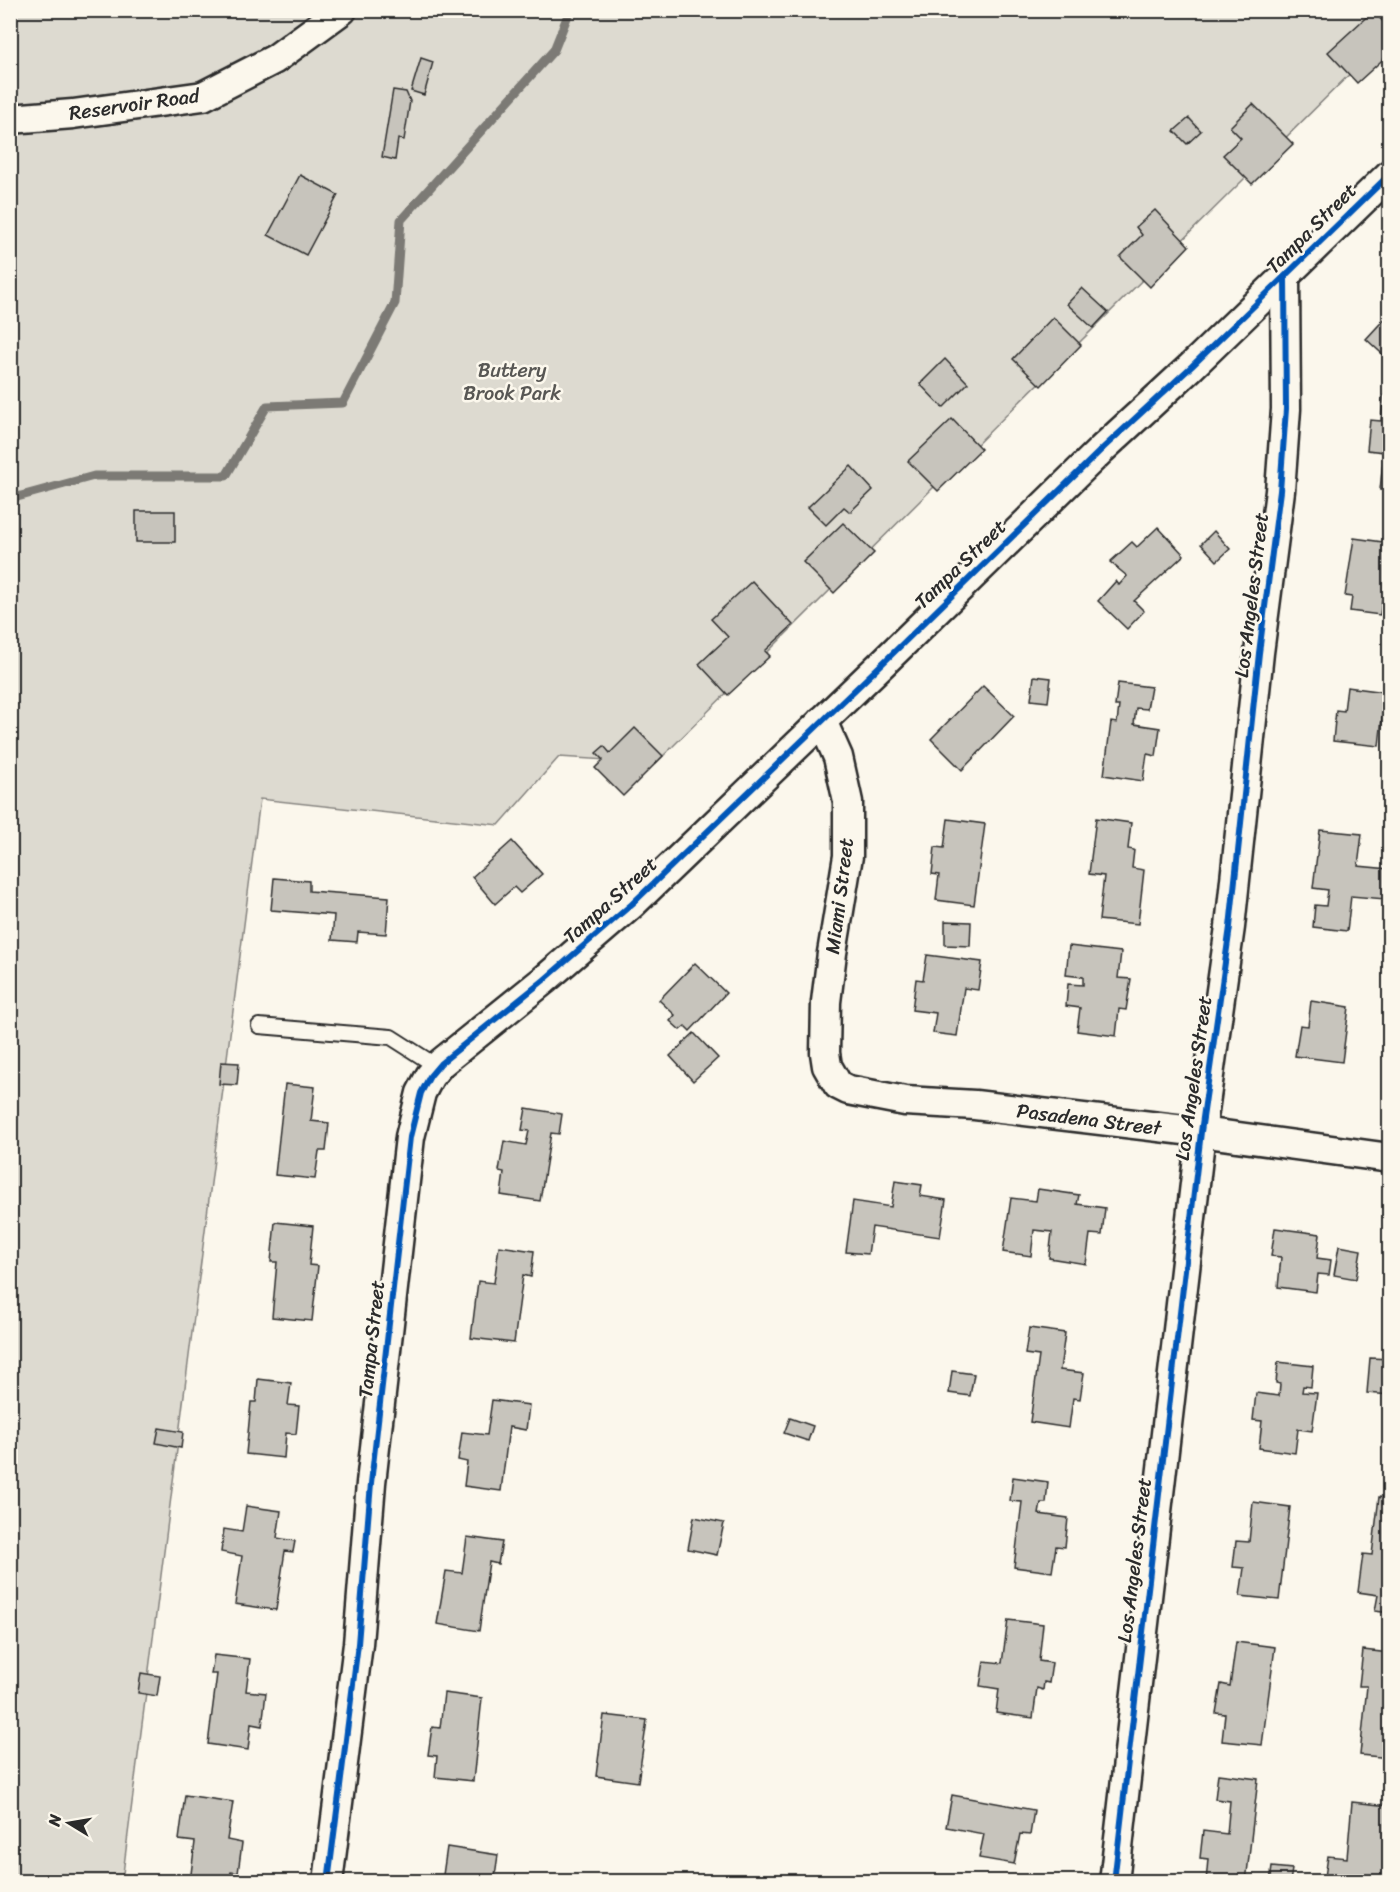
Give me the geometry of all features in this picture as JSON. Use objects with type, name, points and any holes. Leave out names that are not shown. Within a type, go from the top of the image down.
[{"type":"street","name":"Reservoir Road","points":[[10,119],[73,114],[203,96],[275,59],[342,10]]},
{"type":"street","name":"Tampa Street","points":[[328,1881],[358,1644],[371,1483],[410,1137],[421,1093],[438,1067],[544,980],[632,903],[1102,449],[1285,277],[1389,174]]},
{"type":"street","name":"Los Angeles Street","points":[[1114,1881],[1201,1132],[1230,927],[1259,653],[1280,491],[1286,410],[1285,277]]},
{"type":"street","name":"Miami Street","points":[[822,721],[838,757],[848,802],[848,856],[826,1002],[825,1053],[831,1074]]},
{"type":"street","name":"Pasadena Street","points":[[831,1074],[838,1085],[848,1090],[906,1101],[975,1106],[1201,1132],[1389,1158]]},
{"type":"lane","points":[[259,1026],[391,1037],[438,1067]]},
{"type":"green space","name":"Buttery Brook Park","points":[[11,11],[1389,11],[1389,35],[656,763],[559,757],[499,825],[260,799],[122,1881],[11,1882]]},
{"type":"building","points":[[1373,11],[1390,29],[1390,53],[1357,83],[1328,52]]},
{"type":"building","points":[[421,58],[433,62],[424,95],[411,91]]},
{"type":"building","points":[[393,90],[406,92],[410,101],[404,140],[398,139],[395,160],[382,157]]},
{"type":"building","points":[[1253,104],[1293,144],[1252,184],[1223,155],[1241,138],[1230,127]]},
{"type":"building","points":[[1189,118],[1201,131],[1187,144],[1174,131]]},
{"type":"building","points":[[300,175],[338,195],[306,255],[268,235]]},
{"type":"building","points":[[1155,210],[1189,246],[1150,287],[1120,257],[1142,235],[1136,227]]},
{"type":"building","points":[[1082,288],[1108,312],[1093,328],[1067,304]]},
{"type":"building","points":[[1390,313],[1390,361],[1366,339]]},
{"type":"building","points":[[1053,317],[1081,345],[1041,386],[1013,359]]},
{"type":"building","points":[[945,359],[968,383],[943,408],[920,384]]},
{"type":"building","points":[[1383,396],[1390,396],[1390,491],[1380,490],[1384,452],[1367,450],[1370,420],[1381,421]]},
{"type":"building","points":[[952,419],[981,449],[938,491],[908,461]]},
{"type":"building","points":[[851,466],[873,490],[850,512],[844,507],[826,525],[808,507]]},
{"type":"building","points":[[136,511],[175,511],[175,542],[136,542]]},
{"type":"building","points":[[843,523],[874,553],[834,593],[803,562]]},
{"type":"building","points":[[1158,527],[1184,555],[1134,601],[1144,611],[1127,629],[1098,601],[1116,581],[1119,585],[1127,576],[1110,562],[1132,542],[1137,547]]},
{"type":"building","points":[[1214,531],[1230,549],[1217,561],[1201,544]]},
{"type":"building","points":[[1354,538],[1390,543],[1390,595],[1389,600],[1382,600],[1380,615],[1350,611],[1352,597],[1345,596]]},
{"type":"building","points":[[752,581],[793,625],[765,651],[770,656],[728,695],[699,664],[728,637],[711,619]]},
{"type":"building","points":[[1034,676],[1051,678],[1048,702],[1031,700]]},
{"type":"building","points":[[1118,683],[1151,687],[1147,709],[1136,708],[1134,724],[1160,728],[1156,756],[1147,754],[1143,781],[1104,775],[1111,722],[1117,723],[1119,706],[1115,706]]},
{"type":"building","points":[[983,686],[1014,716],[962,770],[931,739]]},
{"type":"building","points":[[1347,687],[1385,692],[1379,746],[1333,741],[1336,710],[1344,711]]},
{"type":"building","points":[[635,728],[663,756],[623,796],[595,768],[603,760],[596,753],[604,746],[610,753]]},
{"type":"building","points":[[1096,818],[1131,823],[1128,849],[1134,850],[1132,868],[1144,870],[1138,924],[1099,920],[1104,876],[1089,874]]},
{"type":"building","points":[[948,819],[985,824],[974,905],[936,900],[939,875],[932,874],[935,847],[944,848]]},
{"type":"building","points":[[1320,830],[1362,834],[1358,866],[1389,869],[1385,899],[1351,896],[1347,931],[1313,927],[1315,905],[1326,906],[1328,890],[1313,888]]},
{"type":"building","points":[[512,841],[542,874],[520,893],[514,887],[495,904],[472,877]]},
{"type":"building","points":[[274,878],[309,881],[309,891],[389,897],[386,934],[358,932],[357,942],[332,940],[334,915],[271,910]]},
{"type":"building","points":[[945,921],[971,922],[970,946],[945,945]]},
{"type":"building","points":[[1069,946],[1121,952],[1118,978],[1131,979],[1126,1010],[1119,1009],[1116,1036],[1077,1031],[1080,1008],[1066,1006],[1068,984],[1083,985],[1083,977],[1066,975]]},
{"type":"building","points":[[927,955],[982,962],[978,990],[964,988],[957,1036],[933,1033],[936,1013],[912,1010],[916,979],[923,980]]},
{"type":"building","points":[[695,963],[726,993],[690,1031],[685,1026],[680,1030],[670,1021],[675,1015],[659,1000]]},
{"type":"building","points":[[1311,1001],[1349,1007],[1342,1062],[1295,1056],[1300,1025],[1308,1026]]},
{"type":"building","points":[[694,1033],[718,1058],[693,1081],[670,1056]]},
{"type":"building","points":[[221,1062],[239,1063],[237,1085],[219,1084]]},
{"type":"building","points":[[285,1084],[315,1087],[311,1121],[329,1123],[326,1151],[319,1151],[315,1179],[275,1175]]},
{"type":"building","points":[[526,1108],[562,1114],[559,1134],[551,1133],[540,1201],[501,1195],[504,1172],[499,1171],[504,1141],[526,1145],[529,1131],[522,1130]]},
{"type":"building","points":[[895,1181],[922,1185],[920,1196],[946,1200],[940,1237],[872,1227],[868,1254],[846,1252],[853,1201],[891,1207]]},
{"type":"building","points":[[1038,1189],[1079,1195],[1077,1204],[1105,1208],[1102,1235],[1090,1234],[1086,1264],[1049,1258],[1052,1232],[1034,1230],[1031,1256],[1003,1252],[1011,1198],[1036,1201]]},
{"type":"building","points":[[275,1222],[313,1226],[309,1265],[318,1266],[312,1321],[272,1317],[277,1262],[271,1262]]},
{"type":"building","points":[[1275,1228],[1320,1234],[1317,1258],[1331,1260],[1329,1275],[1318,1274],[1316,1292],[1278,1287],[1281,1257],[1271,1256]]},
{"type":"building","points":[[499,1246],[534,1251],[531,1277],[523,1275],[514,1343],[471,1338],[478,1281],[494,1283]]},
{"type":"building","points":[[1339,1246],[1361,1250],[1356,1279],[1334,1275]]},
{"type":"building","points":[[1029,1328],[1065,1333],[1060,1370],[1084,1373],[1080,1399],[1073,1398],[1069,1428],[1030,1422],[1039,1356],[1025,1354]]},
{"type":"building","points":[[1370,1358],[1390,1359],[1390,1395],[1367,1393]]},
{"type":"building","points":[[1278,1362],[1313,1366],[1311,1387],[1303,1386],[1302,1392],[1317,1393],[1312,1431],[1298,1429],[1295,1453],[1259,1448],[1262,1421],[1253,1420],[1256,1393],[1279,1396],[1280,1384],[1276,1383]]},
{"type":"building","points":[[952,1371],[974,1374],[970,1396],[949,1393]]},
{"type":"building","points":[[258,1379],[291,1383],[288,1405],[299,1406],[296,1434],[286,1433],[284,1458],[246,1454],[251,1402],[256,1402]]},
{"type":"building","points":[[492,1400],[529,1405],[526,1430],[509,1427],[501,1491],[464,1486],[467,1462],[458,1460],[462,1432],[487,1435]]},
{"type":"building","points":[[790,1418],[813,1426],[808,1441],[784,1433]]},
{"type":"building","points":[[159,1428],[183,1432],[181,1448],[156,1443]]},
{"type":"building","points":[[1013,1477],[1048,1482],[1046,1503],[1041,1503],[1039,1514],[1068,1518],[1065,1547],[1056,1546],[1052,1572],[1014,1567],[1022,1502],[1010,1501]]},
{"type":"building","points":[[1379,1497],[1390,1499],[1390,1613],[1375,1611],[1378,1595],[1358,1592],[1363,1554],[1372,1555]]},
{"type":"building","points":[[1253,1502],[1290,1507],[1279,1600],[1240,1596],[1244,1568],[1233,1567],[1236,1541],[1249,1542]]},
{"type":"building","points":[[246,1506],[281,1511],[277,1538],[295,1541],[293,1552],[285,1551],[276,1610],[235,1604],[242,1556],[221,1552],[224,1529],[242,1532]]},
{"type":"building","points":[[694,1517],[724,1523],[717,1555],[688,1549]]},
{"type":"building","points":[[467,1537],[502,1542],[498,1564],[489,1562],[479,1631],[437,1624],[446,1571],[462,1573]]},
{"type":"building","points":[[1008,1620],[1043,1624],[1039,1661],[1052,1663],[1049,1683],[1044,1682],[1043,1690],[1037,1688],[1033,1718],[996,1713],[999,1689],[980,1686],[984,1661],[1002,1663]]},
{"type":"building","points":[[1236,1642],[1275,1647],[1262,1745],[1222,1741],[1225,1714],[1216,1713],[1221,1684],[1230,1686]]},
{"type":"building","points":[[1363,1650],[1390,1653],[1390,1758],[1360,1755],[1367,1686],[1359,1686]]},
{"type":"building","points":[[214,1655],[250,1659],[246,1691],[266,1693],[262,1726],[251,1724],[248,1750],[208,1744],[217,1674],[211,1674]]},
{"type":"building","points":[[141,1673],[160,1676],[157,1696],[138,1693]]},
{"type":"building","points":[[444,1693],[482,1698],[473,1781],[435,1777],[437,1756],[428,1755],[432,1727],[440,1728]]},
{"type":"building","points":[[604,1715],[647,1720],[638,1782],[596,1776]]},
{"type":"building","points":[[1218,1774],[1258,1779],[1246,1882],[1206,1882],[1208,1859],[1200,1858],[1203,1831],[1227,1834],[1230,1801],[1215,1799]]},
{"type":"building","points":[[185,1795],[233,1802],[227,1840],[242,1843],[238,1873],[231,1872],[229,1882],[190,1882],[195,1842],[179,1840]]},
{"type":"building","points":[[952,1795],[1034,1810],[1030,1835],[1020,1834],[1014,1864],[979,1858],[984,1834],[946,1827]]},
{"type":"building","points":[[1352,1802],[1389,1806],[1384,1852],[1390,1853],[1390,1880],[1343,1882],[1344,1878],[1325,1877],[1328,1856],[1347,1858]]},
{"type":"building","points":[[447,1847],[498,1855],[494,1882],[442,1882]]},
{"type":"building","points":[[1272,1867],[1292,1869],[1290,1882],[1270,1882]]},
{"type":"waterway","points":[[10,499],[94,476],[226,476],[267,406],[343,403],[395,303],[401,220],[554,50],[570,10]]},
{"type":"cycle path","points":[[328,1882],[358,1644],[371,1483],[410,1137],[421,1093],[430,1076],[441,1063],[544,980],[632,904],[1390,174]]},
{"type":"cycle path","points":[[1114,1882],[1201,1132],[1230,927],[1259,653],[1280,491],[1286,409],[1285,277]]}]
